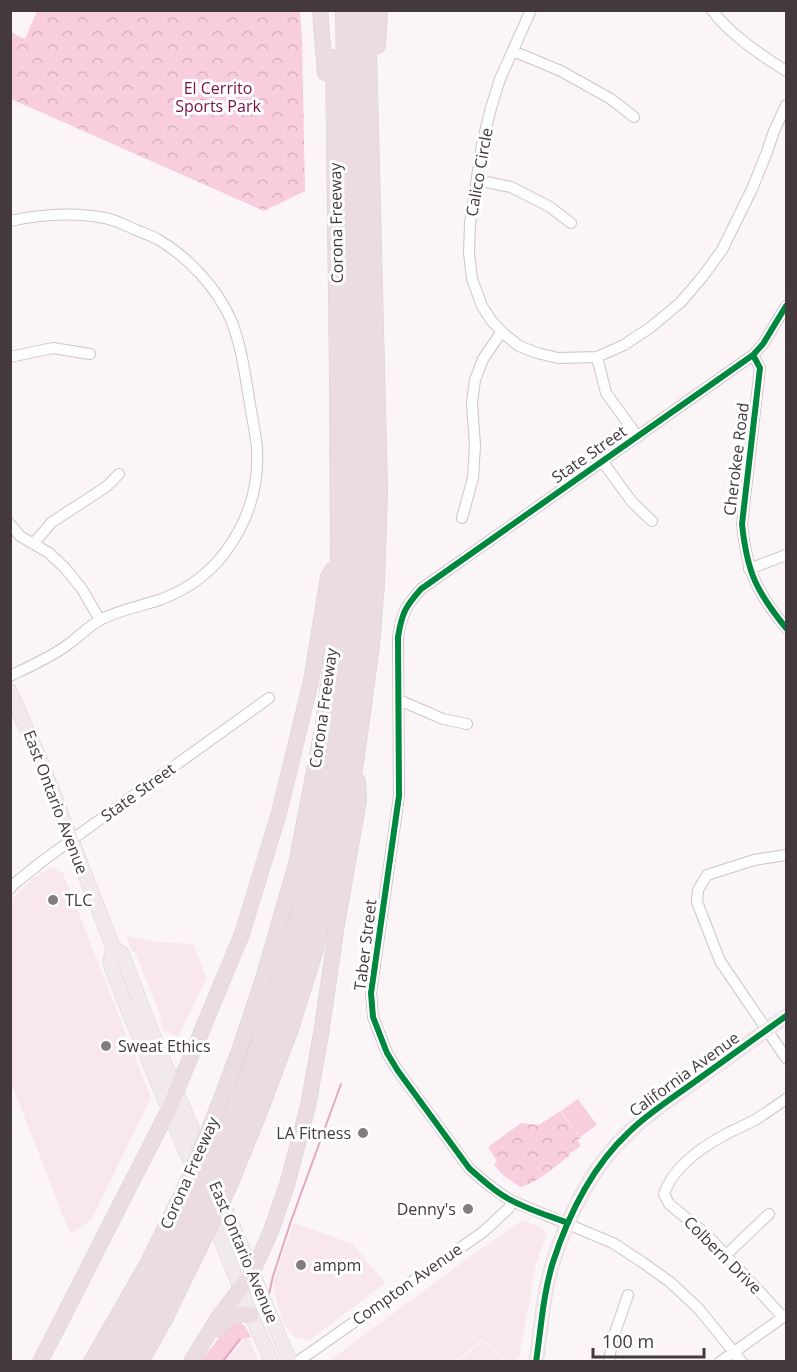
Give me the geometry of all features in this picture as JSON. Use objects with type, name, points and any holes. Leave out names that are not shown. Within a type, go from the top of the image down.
[{"type":"highway","points":[[320,10],[335,188]]},
{"type":"highway","name":"Corona Freeway","points":[[91,1362],[146,1266],[184,1187],[239,1051],[263,979],[296,864],[316,761],[329,677],[338,560],[333,10]]},
{"type":"highway","points":[[108,1362],[135,1316],[192,1206],[217,1152],[240,1093],[284,966],[314,847],[328,770],[349,608],[352,513],[343,10]]},
{"type":"highway","points":[[125,1362],[199,1222],[253,1100],[302,948],[324,861],[340,775],[358,649],[364,549],[366,453],[356,10]]},
{"type":"highway","points":[[141,1362],[166,1317],[230,1185],[288,1039],[316,949],[356,763],[372,646],[380,490],[368,10]]},
{"type":"highway","points":[[373,190],[380,10]]},
{"type":"highway","points":[[40,1362],[169,1109],[242,934],[279,813],[308,692],[328,577],[338,560]]},
{"type":"highway","points":[[191,1362],[218,1318],[252,1274],[271,1231],[287,1185],[308,1106],[321,1034],[337,924],[359,800],[356,763]]},
{"type":"highway","points":[[191,1362],[228,1318],[240,1314],[251,1315]]},
{"type":"main road","name":"East Ontario Avenue","points":[[10,691],[43,766],[113,947],[122,954],[176,1090],[290,1362]]},
{"type":"main road","name":"East Ontario Avenue","points":[[113,947],[110,963],[122,995],[272,1362]]},
{"type":"main road","points":[[122,995],[132,997],[148,1021]]},
{"type":"main road","name":"California Avenue","points":[[536,1362],[552,1264],[568,1223],[589,1182],[605,1158],[628,1132],[662,1105],[786,1016]]},
{"type":"main road","points":[[241,1288],[252,1297],[280,1362]]},
{"type":"main road","points":[[261,1338],[267,1362]]},
{"type":"street","name":"Calico Circle","points":[[531,10],[490,108],[482,144],[470,224],[472,279],[482,306],[491,320],[519,345],[537,353],[558,358],[597,357]]},
{"type":"street","points":[[712,10],[734,33],[786,72]]},
{"type":"street","points":[[513,51],[561,71],[611,99],[634,117]]},
{"type":"street","points":[[638,437],[606,393],[597,357],[624,345],[651,327],[681,303],[703,276],[722,250],[752,189],[786,105]]},
{"type":"street","points":[[477,180],[511,188],[550,207],[571,223]]},
{"type":"street","points":[[10,676],[67,646],[83,631],[100,620],[120,610],[163,599],[187,587],[207,573],[226,551],[241,528],[252,501],[257,448],[242,354],[230,320],[201,275],[180,255],[159,240],[107,219],[53,214],[11,221]]},
{"type":"street","name":"State Street","points":[[401,618],[408,604],[421,589],[753,355],[763,344],[786,306]]},
{"type":"street","points":[[462,518],[473,478],[475,446],[472,403],[475,381],[483,359],[503,333]]},
{"type":"street","points":[[10,357],[53,348],[90,354]]},
{"type":"street","name":"Cherokee Road","points":[[753,355],[760,368],[742,524],[744,548],[749,569],[762,595],[786,628]]},
{"type":"street","points":[[602,461],[632,502],[652,521]]},
{"type":"street","points":[[33,544],[52,522],[106,487],[119,474]]},
{"type":"street","points":[[10,524],[20,536],[49,553],[64,568],[82,589],[100,620]]},
{"type":"street","points":[[749,569],[786,555]]},
{"type":"street","name":"Taber Street","points":[[401,618],[398,637],[399,795],[370,993],[374,1017],[387,1053],[461,1158],[481,1179],[512,1201],[613,1243],[670,1282],[698,1308],[742,1362]]},
{"type":"street","name":"State Street","points":[[10,889],[71,840],[269,698]]},
{"type":"street","points":[[399,700],[443,719],[467,724]]},
{"type":"street","points":[[786,855],[754,860],[707,875],[698,890],[697,902],[720,961],[786,1058]]},
{"type":"street","name":"Colbern Drive","points":[[785,1316],[706,1233],[669,1204],[664,1194],[668,1183],[677,1171],[693,1156],[711,1143],[754,1121],[786,1099]]},
{"type":"street","name":"Compton Avenue","points":[[297,1362],[480,1234],[509,1208],[512,1201]]},
{"type":"street","points":[[726,1255],[769,1214]]},
{"type":"street","points":[[609,1362],[614,1333],[628,1295]]},
{"type":"street","points":[[720,1362],[785,1316]]},
{"type":"shaded area","points":[[51,867],[63,873],[151,1098],[91,1220],[70,1234],[11,1082],[11,900],[32,879]]},
{"type":"shaded area","points":[[126,936],[156,942],[193,944],[207,978],[178,1037],[163,1030],[161,1017],[135,952],[132,952]]},
{"type":"shaded area","points":[[522,1220],[544,1229],[547,1235],[536,1264],[519,1358],[505,1361],[483,1339],[456,1361],[329,1361],[456,1267]]},
{"type":"shaded area","points":[[294,1223],[353,1244],[385,1283],[310,1340],[294,1337],[283,1323],[273,1288]]},
{"type":"shaded area","points":[[245,1338],[249,1339],[258,1361],[225,1362]]},
{"type":"shaded area","points":[[483,1341],[503,1361],[458,1361]]},
{"type":"green space","name":"El Cerrito Sports Park","points":[[37,11],[300,11],[305,191],[264,211],[11,99],[11,32],[25,39]]},
{"type":"green space","points":[[578,1099],[597,1125],[580,1137],[561,1111]]},
{"type":"green space","points":[[560,1111],[581,1138],[577,1140],[581,1146],[570,1152],[569,1156],[539,1178],[520,1187],[504,1176],[494,1165],[497,1161],[488,1147],[521,1123],[539,1125]]},
{"type":"green space","points":[[241,1323],[251,1337],[242,1339],[225,1361],[200,1362],[228,1326]]},
{"type":"waterway","points":[[269,1294],[291,1221],[341,1084]]},
{"type":"waterway","points":[[222,1362],[240,1339]]},
{"type":"cycle path","points":[[568,1223],[510,1200],[469,1168],[398,1071],[387,1053],[373,1017],[371,993],[399,796],[398,637],[401,622],[408,606],[421,589],[753,355],[763,344],[786,306]]},
{"type":"cycle path","points":[[753,355],[760,368],[742,524],[750,568],[755,580],[767,603],[786,628]]},
{"type":"cycle path","points":[[536,1362],[553,1262],[574,1210],[603,1161],[643,1119],[786,1016]]},
{"type":"place","name":"TLC","points":[[53,900]]},
{"type":"place","name":"Sweat Ethics","points":[[106,1046]]},
{"type":"place","name":"LA Fitness","points":[[363,1133]]},
{"type":"place","name":"Denny's","points":[[468,1209]]},
{"type":"place","name":"ampm","points":[[301,1265]]}]
